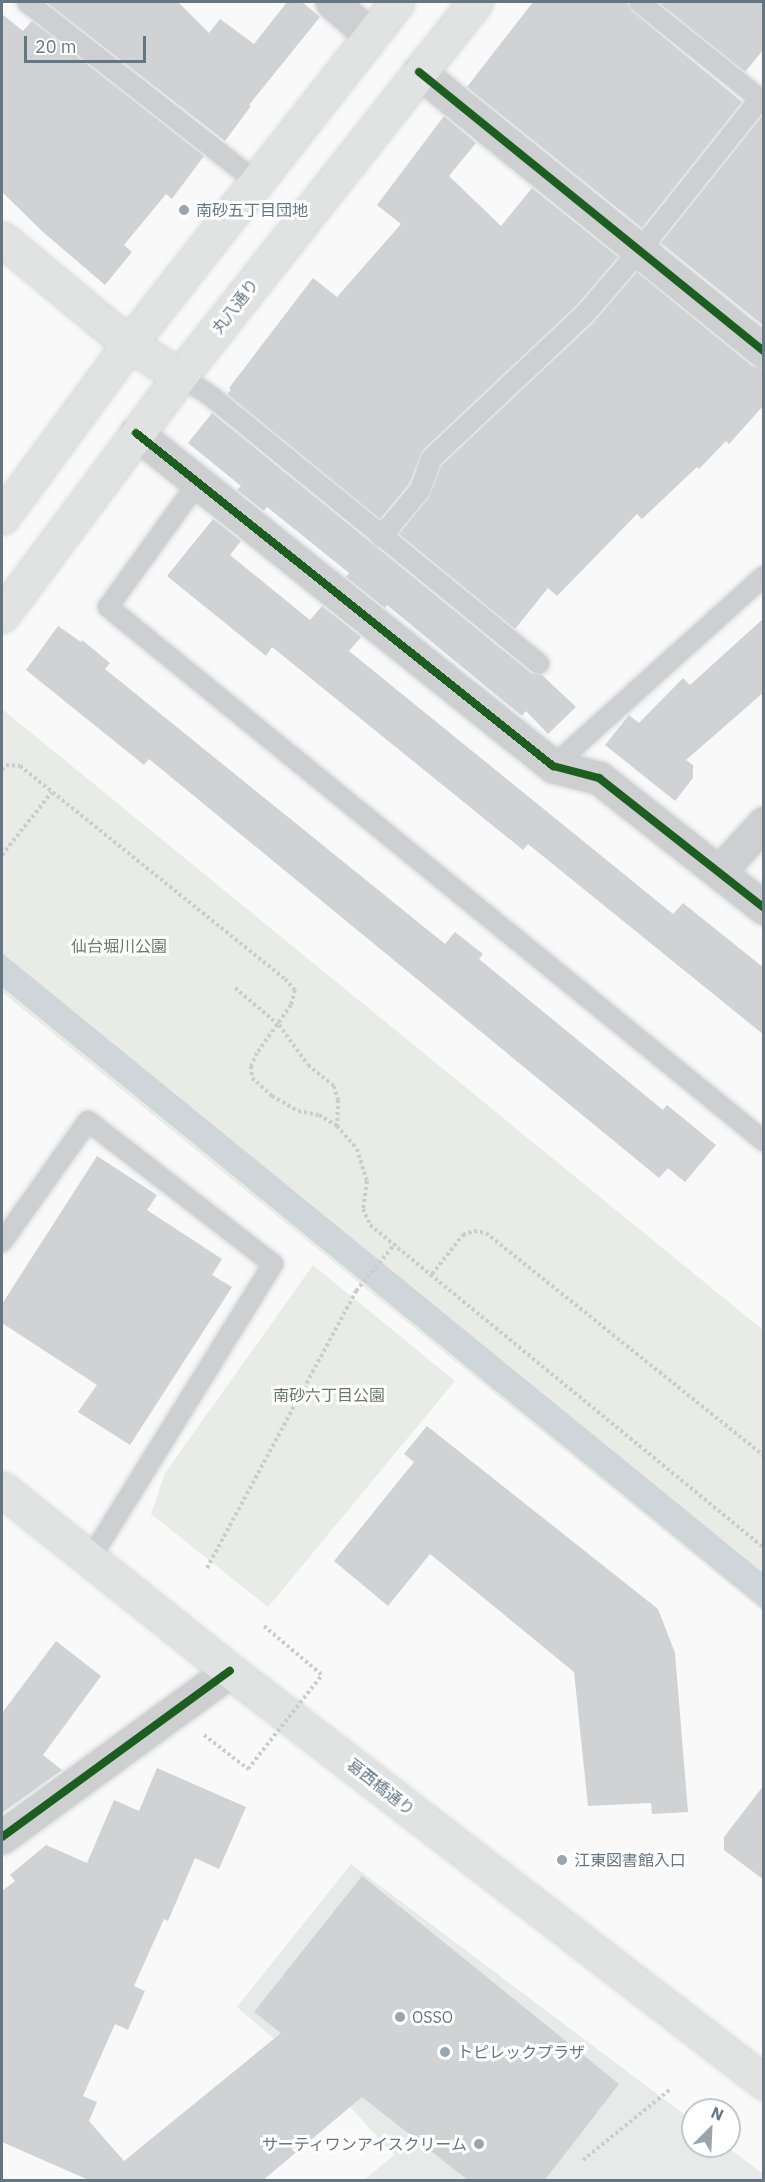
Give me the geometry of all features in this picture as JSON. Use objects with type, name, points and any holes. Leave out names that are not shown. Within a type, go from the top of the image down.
[{"type":"main road","points":[[2,517],[129,344],[397,2]]},
{"type":"main road","name":"丸八通り","points":[[2,615],[180,376],[474,2]]},
{"type":"main road","points":[[2,239],[129,344],[180,376]]},
{"type":"main road","name":"葛西橋通り","points":[[2,1489],[230,1671],[764,2082]]},
{"type":"street","points":[[332,2],[370,35]]},
{"type":"street","points":[[419,72],[764,351]]},
{"type":"street","points":[[136,434],[198,481],[553,766],[599,778],[764,908]]},
{"type":"street","points":[[719,872],[764,823]]},
{"type":"street","points":[[2,1837],[230,1671]]},
{"type":"lane","points":[[27,2],[255,181]]},
{"type":"lane","points":[[381,537],[420,490],[431,459],[585,314],[762,100],[639,2]]},
{"type":"lane","points":[[180,376],[212,397],[381,537],[539,663]]},
{"type":"lane","points":[[198,481],[108,607],[764,1141]]},
{"type":"lane","points":[[553,766],[764,576]]},
{"type":"lane","points":[[2,1242],[88,1121],[273,1264],[90,1559]]},
{"type":"path","points":[[2,770],[6,765],[20,766],[285,979],[295,990],[291,1005],[257,1053],[251,1066],[252,1078],[272,1096],[298,1111],[319,1115],[336,1126],[357,1149],[367,1181],[363,1209],[370,1225],[764,1548]]},
{"type":"path","points":[[2,855],[52,792]]},
{"type":"path","points":[[235,988],[279,1025],[308,1065],[334,1086],[338,1100],[336,1126]]},
{"type":"path","points":[[432,1274],[463,1235],[474,1231],[486,1233],[764,1456]]},
{"type":"path","points":[[207,1568],[356,1291],[395,1244]]},
{"type":"path","points":[[198,1730],[248,1770],[321,1675],[264,1626]]},
{"type":"path","points":[[583,2160],[672,2088]]},
{"type":"shaded area","points":[[2,953],[763,1573],[763,1609],[2,987]]},
{"type":"shaded area","name":"トピレックプラザ","points":[[351,1864],[681,2112],[681,2158],[741,2157],[763,2174],[763,2180],[364,2180],[394,2155],[341,2097],[237,2007]]},
{"type":"green space","name":"仙台堀川公園","points":[[2,709],[763,1330],[763,1612],[2,992]]},
{"type":"green space","name":"南砂六丁目公園","points":[[313,1265],[455,1381],[268,1607],[151,1514],[165,1473]]},
{"type":"building","points":[[46,2],[178,2],[209,33],[220,19],[254,44],[287,2],[302,2],[320,17],[249,105],[251,106],[225,141]]},
{"type":"building","points":[[533,2],[627,2],[632,11],[742,102],[642,228],[467,87]]},
{"type":"building","points":[[658,2],[764,2],[764,49],[745,72]]},
{"type":"building","points":[[2,14],[23,31],[32,21],[204,156],[172,199],[166,194],[124,245],[132,252],[105,285],[43,232],[2,192]]},
{"type":"building","points":[[444,116],[476,143],[449,176],[501,226],[532,188],[618,257],[576,306],[423,450],[409,484],[380,519],[227,394],[231,390],[229,388],[313,278],[337,297],[401,224],[377,205]]},
{"type":"building","points":[[762,116],[764,117],[764,326],[661,243]]},
{"type":"building","points":[[637,272],[752,366],[764,369],[764,405],[729,444],[726,441],[699,469],[697,467],[642,519],[637,514],[557,596],[548,588],[515,629],[399,534],[429,497],[441,466],[593,323]]},
{"type":"building","points":[[212,413],[531,673],[542,675],[576,707],[548,734],[526,711],[522,716],[387,605],[385,608],[346,577],[349,573],[267,507],[264,511],[237,490],[241,486],[188,443]]},
{"type":"building","points":[[213,519],[241,541],[230,555],[310,620],[322,606],[361,637],[349,651],[673,914],[683,903],[764,968],[764,1035],[528,844],[523,850],[272,647],[266,656],[167,576]]},
{"type":"building","points":[[764,618],[764,692],[686,760],[693,765],[693,778],[675,801],[605,745],[629,715],[639,723],[683,678],[690,685]]},
{"type":"building","points":[[58,626],[81,642],[82,640],[110,663],[105,669],[445,944],[455,932],[483,954],[479,959],[663,1110],[667,1105],[716,1145],[685,1182],[668,1168],[659,1178],[149,759],[144,765],[26,670]]},
{"type":"building","points":[[97,1156],[157,1195],[147,1210],[222,1259],[212,1275],[232,1287],[130,1445],[78,1412],[97,1385],[2,1323],[2,1304]]},
{"type":"building","points":[[427,1426],[658,1609],[675,1653],[688,1812],[652,1814],[651,1803],[588,1806],[574,1672],[430,1554],[388,1606],[334,1561],[414,1462],[404,1454]]},
{"type":"building","points":[[56,1641],[101,1676],[43,1755],[62,1770],[2,1813],[2,1713]]},
{"type":"building","points":[[157,1768],[246,1807],[219,1869],[195,1858],[168,1921],[164,1919],[134,1986],[145,1991],[128,2030],[115,2024],[83,2096],[97,2102],[89,2121],[124,2161],[281,2033],[254,2012],[362,1876],[619,2084],[544,2181],[469,2181],[362,2097],[262,2181],[91,2181],[2,2142],[2,1891],[15,1881],[10,1875],[46,1845],[87,1863],[114,1800],[139,1811]]},
{"type":"building","points":[[764,1785],[764,1880],[724,1850],[724,1837]]},
{"type":"cycle path","points":[[419,72],[764,351]]},
{"type":"cycle path","points":[[136,433],[553,766],[599,778],[764,908]]},
{"type":"cycle path","points":[[2,1837],[230,1671]]},
{"type":"place","name":"南砂五丁目団地","points":[[184,210]]},
{"type":"place","name":"江東図書館入口","points":[[562,1860]]},
{"type":"place","name":"OSSO","points":[[400,2017]]},
{"type":"place","name":"トピレックプラザ","points":[[445,2052]]},
{"type":"place","name":"サーティワンアイスクリーム","points":[[479,2144]]}]
